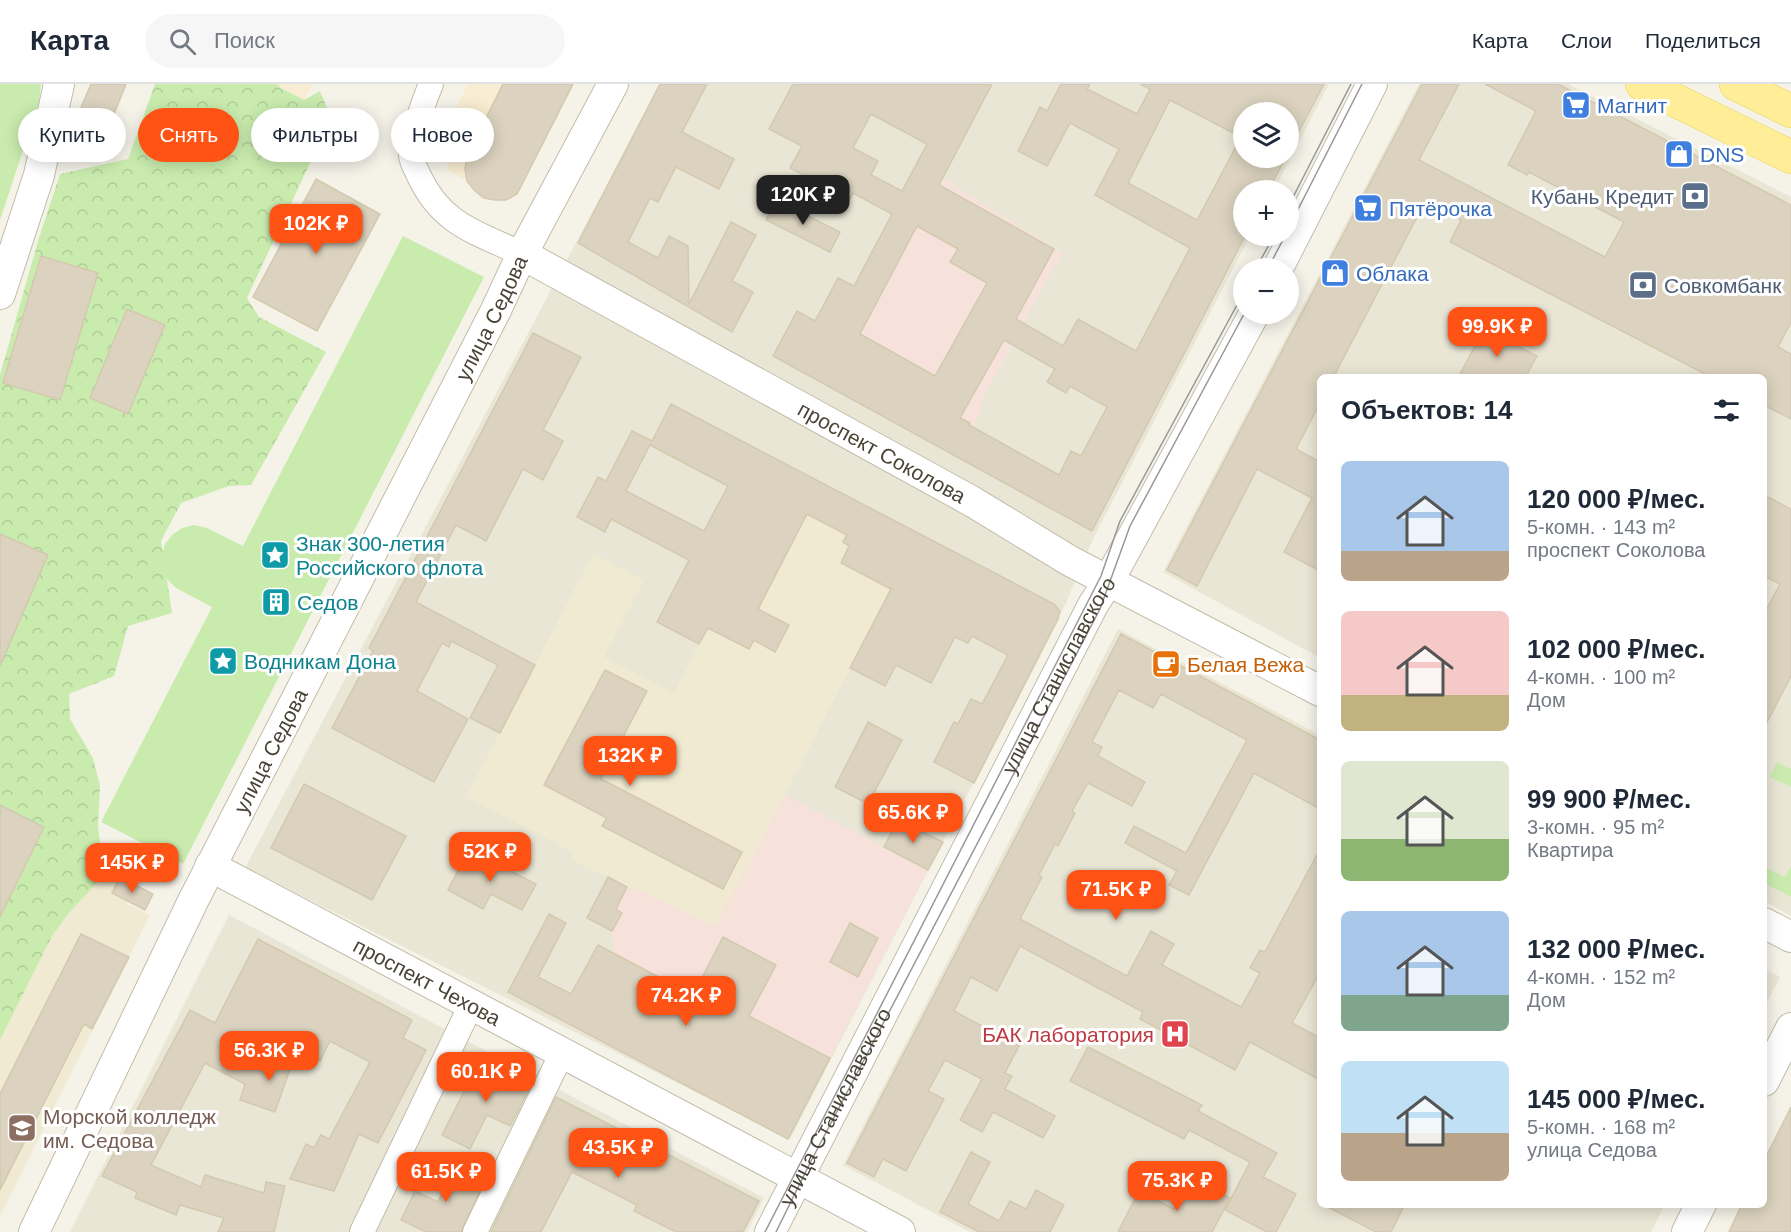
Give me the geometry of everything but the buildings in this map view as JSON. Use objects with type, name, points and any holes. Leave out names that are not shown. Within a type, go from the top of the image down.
[{"type":"main road","points":[[1642,84],[1791,157]]},
{"type":"main road","points":[[1736,84],[1789,106]]},
{"type":"street","points":[[0,294],[39,175],[59,84]]},
{"type":"street","name":"проспект Соколова","points":[[431,84],[421,107],[411,157],[426,190],[443,213],[465,228],[522,254],[923,474],[1070,561],[1317,688]]},
{"type":"street","name":"улица Седова","points":[[34,1232],[210,866],[475,352],[522,254],[613,84]]},
{"type":"street","points":[[1283,258],[1372,84]]},
{"type":"street","name":"улица Станиславского","points":[[770,1232],[1093,605],[1109,580],[1249,324]]},
{"type":"street","name":"проспект Чехова","points":[[210,866],[900,1232]]},
{"type":"street","points":[[1767,925],[1791,937]]},
{"type":"street","points":[[362,1232],[471,1005]]},
{"type":"street","points":[[1767,1075],[1791,1028]]},
{"type":"street","points":[[476,1232],[562,1053]]},
{"type":"street","points":[[1687,1232],[1699,1208]]},
{"type":"shaded area","points":[[277,84],[313,84],[304,100],[280,88]]},
{"type":"shaded area","points":[[468,84],[574,84],[525,180],[494,196],[449,171],[447,162],[494,162],[494,108],[456,108]]},
{"type":"shaded area","points":[[660,84],[1329,84],[1299,142],[1299,102],[1233,102],[1233,168],[1285,168],[1279,180],[1233,180],[1233,246],[1245,246],[1239,258],[1233,258],[1233,269],[1093,539],[1066,603],[790,1139],[245,868]]},
{"type":"shaded area","points":[[1419,84],[1568,84],[1791,197],[1791,916],[1767,903],[1767,374],[1317,374],[1317,656],[1163,572],[1293,324],[1299,324],[1299,313]]},
{"type":"shaded area","points":[[942,178],[1062,253],[980,404],[983,407],[957,456],[833,387]]},
{"type":"shaded area","points":[[792,467],[920,534],[716,927],[570,859],[573,852],[466,797],[593,554],[644,580],[604,657],[674,693]]},
{"type":"shaded area","points":[[1118,629],[1317,733],[1317,1208],[1663,1208],[1651,1232],[970,1232],[843,1165]]},
{"type":"shaded area","points":[[784,795],[928,870],[788,1139],[646,1065],[685,991],[614,954],[612,931],[587,918],[608,877],[716,926]]},
{"type":"shaded area","name":"Морской колледж им. Седова","points":[[105,874],[112,874],[136,886],[127,904],[150,915],[0,1216],[0,1040],[52,936],[68,914]]},
{"type":"shaded area","points":[[229,915],[764,1198],[747,1232],[70,1232]]},
{"type":"shaded area","points":[[1767,970],[1780,977],[1767,1002]]},
{"type":"green space","points":[[0,84],[41,84],[37,108],[18,108],[19,162],[0,220]]},
{"type":"green space","points":[[155,84],[277,84],[304,100],[320,91],[327,108],[251,108],[251,162],[310,162],[247,298],[259,317],[326,352],[251,485],[229,486],[181,503],[161,541],[172,613],[128,626],[114,676],[69,694],[70,719],[93,758],[100,786],[98,827],[105,874],[68,914],[52,936],[0,1040],[0,375],[38,241],[60,174],[114,162],[126,162],[138,131],[138,162],[239,162],[239,108],[146,108]]},
{"type":"green space","points":[[403,236],[484,277],[183,864],[101,822],[212,607],[176,588],[167,579],[161,556],[165,544],[182,528],[194,525],[207,528],[243,546]]},
{"type":"green space","points":[[1777,762],[1791,769],[1791,787],[1770,777]]},
{"type":"green space","points":[[1791,866],[1791,897],[1767,885],[1767,868],[1785,877]]},
{"type":"tram line","points":[[1299,186],[1351,84]]},
{"type":"tram line","points":[[1299,207],[1362,84]]},
{"type":"tram line","points":[[1262,258],[1268,246]]},
{"type":"tram line","points":[[1273,258],[1280,246]]},
{"type":"tram line","points":[[765,1232],[1101,576],[1120,521],[1233,312]]},
{"type":"tram line","points":[[776,1232],[1100,609],[1130,526],[1239,324]]},
{"type":"place","name":"Магнит","points":[[1576,105]]},
{"type":"place","name":"DNS","points":[[1679,154]]},
{"type":"place","name":"Кубань Кредит","points":[[1695,196]]},
{"type":"place","name":"Пятёрочка","points":[[1368,208]]},
{"type":"place","name":"Облака","points":[[1335,273]]},
{"type":"place","name":"Совкомбанк","points":[[1643,285]]},
{"type":"place","name":"Знак 300-летия Российского флота","points":[[275,555]]},
{"type":"place","name":"Седов","points":[[276,602]]},
{"type":"place","name":"Водникам Дона","points":[[223,661]]},
{"type":"place","name":"Белая Вежа","points":[[1166,664]]},
{"type":"place","name":"БАК лаборатория","points":[[1175,1034]]},
{"type":"place","name":"Морской колледж им. Седова","points":[[22,1128]]}]
